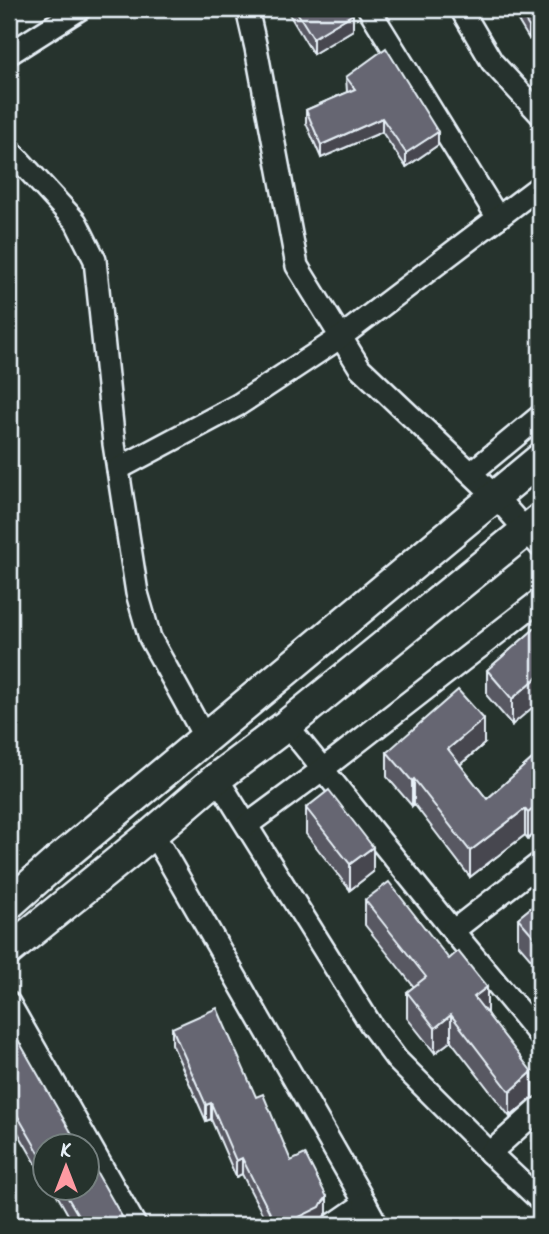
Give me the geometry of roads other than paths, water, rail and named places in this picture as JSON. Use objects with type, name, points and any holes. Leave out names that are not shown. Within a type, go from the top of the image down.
[{"type":"main road","points":[[9,904],[540,459]]},
{"type":"main road","points":[[9,950],[217,778],[536,532]]},
{"type":"street","points":[[9,54],[80,9]]},
{"type":"street","points":[[247,9],[297,266],[360,368],[536,532]]},
{"type":"street","points":[[369,9],[498,218]]},
{"type":"street","points":[[461,9],[492,62],[540,114]]},
{"type":"street","points":[[9,149],[76,222],[95,260],[118,469],[137,593],[150,638],[205,738]]},
{"type":"street","points":[[118,469],[238,405],[341,337],[540,186]]},
{"type":"street","points":[[471,473],[540,416]]},
{"type":"street","points":[[247,825],[540,600]]},
{"type":"street","points":[[287,725],[540,1036]]},
{"type":"street","points":[[217,778],[377,1034],[397,1059],[540,1200]]},
{"type":"street","points":[[153,833],[377,1225]]},
{"type":"street","points":[[453,931],[540,863]]},
{"type":"street","points":[[9,1003],[135,1225]]},
{"type":"street","points":[[490,1153],[540,1108]]},
{"type":"street","points":[[333,1225],[365,1203]]}]
